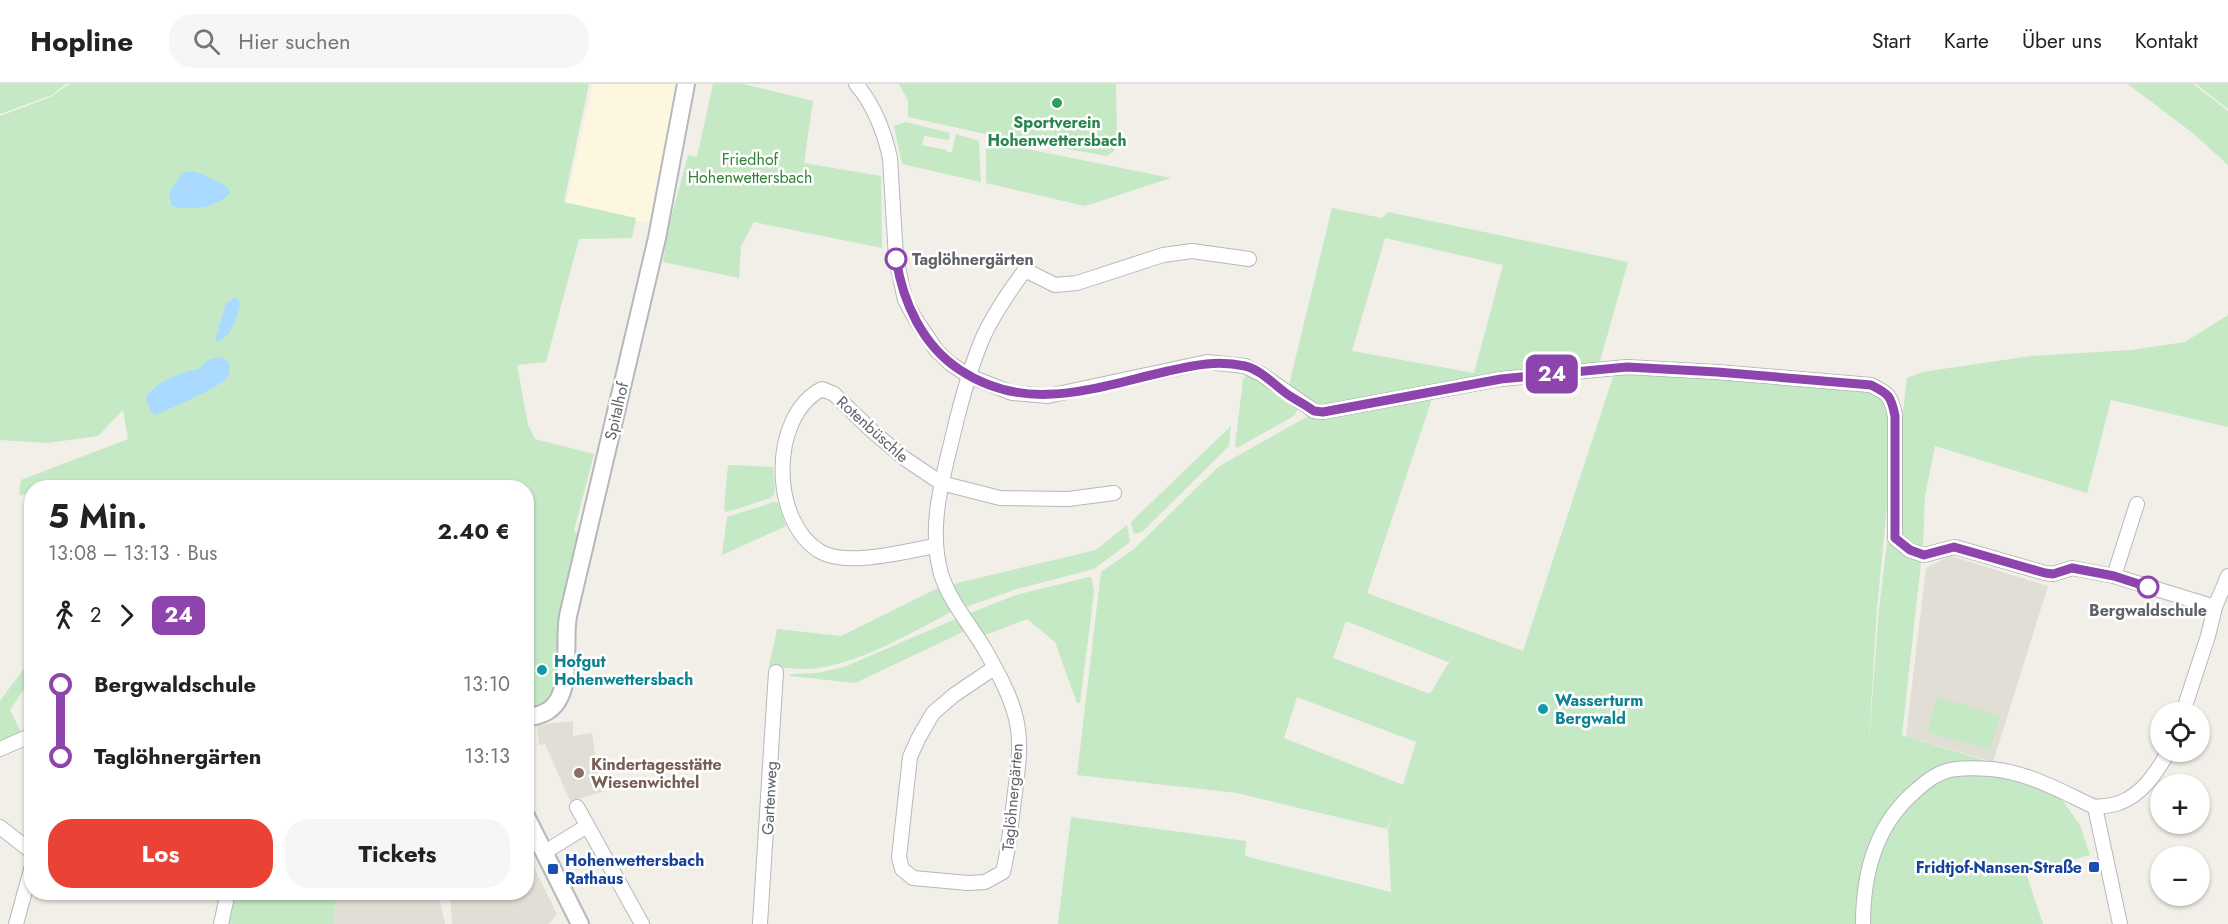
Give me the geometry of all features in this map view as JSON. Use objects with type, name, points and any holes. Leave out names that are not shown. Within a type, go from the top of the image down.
[{"type":"street","name":"Spitalhof","points":[[534,715],[550,710],[562,695],[568,616],[657,238],[686,84]]},
{"type":"street","points":[[856,84],[872,108],[890,158],[896,258],[905,300],[937,351],[951,364],[969,376],[1012,393],[1048,396],[1207,362],[1245,366],[1261,374],[1314,411],[1328,411],[1501,379],[1627,367],[1871,385],[1891,398],[1895,416],[1895,538],[1910,550],[1924,555],[1954,547],[2053,574],[2072,568],[2114,576],[2215,607]]},
{"type":"street","name":"Taglöhnergärten","points":[[994,668],[954,695],[933,713],[910,757],[899,857],[902,870],[913,878],[968,883],[985,882],[1003,872],[1007,855],[1019,746],[1017,723],[1009,697],[994,668],[983,647],[951,597],[935,546],[935,518],[941,483],[969,376],[985,334],[999,308],[1025,270],[1055,285],[1077,283],[1163,255],[1192,251],[1249,259]]},
{"type":"street","name":"Rotenbüschle","points":[[935,546],[850,558],[832,556],[811,544],[797,528],[785,496],[782,470],[793,418],[810,395],[822,389],[834,394],[904,458],[941,483],[1000,498],[1068,499],[1114,493]]},
{"type":"street","points":[[2114,576],[2137,504]]},
{"type":"street","points":[[2186,702],[2215,607],[2228,576]]},
{"type":"street","name":"Gartenweg","points":[[760,924],[776,672]]},
{"type":"street","points":[[0,749],[24,738]]},
{"type":"street","points":[[1863,924],[1866,881],[1880,834],[1900,805],[1939,774],[1959,769],[1993,769],[2026,777],[2095,807],[2119,803],[2142,788],[2162,762]]},
{"type":"street","points":[[577,807],[642,924]]},
{"type":"street","points":[[2095,807],[2120,924]]},
{"type":"street","points":[[580,924],[536,842],[587,826]]},
{"type":"street","points":[[0,827],[24,846]]},
{"type":"street","points":[[16,924],[24,895]]},
{"type":"street","points":[[221,924],[226,900]]},
{"type":"shaded area","points":[[593,84],[677,84],[649,223],[565,208]]},
{"type":"shaded area","name":"Bergwaldschule","points":[[1951,556],[2048,586],[1993,762],[1906,736],[1926,568]]},
{"type":"shaded area","name":"Kindertagesstätte Wiesenwichtel","points":[[573,721],[573,736],[592,733],[595,755],[606,791],[570,801],[545,744],[539,745],[537,725]]},
{"type":"shaded area","points":[[534,867],[557,914],[549,924],[452,924],[450,900],[534,900]]},
{"type":"shaded area","points":[[335,900],[440,900],[445,924],[333,924]]},
{"type":"green space","points":[[0,84],[66,84],[52,95],[0,114]]},
{"type":"green space","points":[[69,84],[589,84],[564,202],[636,218],[632,238],[579,239],[546,362],[517,365],[528,425],[535,439],[594,454],[574,531],[581,534],[566,586],[559,624],[556,688],[540,706],[534,708],[534,480],[24,480],[24,494],[19,495],[21,480],[128,439],[123,410],[98,436],[47,443],[0,440],[0,116],[51,97]]},
{"type":"green space","name":"Friedhof Hohenwettersbach","points":[[713,84],[743,84],[813,101],[804,163],[881,176],[882,248],[754,222],[741,246],[739,278],[663,262],[667,233],[688,155],[697,157]]},
{"type":"green space","points":[[899,84],[1116,84],[1117,140],[1114,151],[1107,156],[999,137],[908,117],[908,100]]},
{"type":"green space","points":[[2128,84],[2193,84],[2228,111],[2228,165],[2194,134]]},
{"type":"green space","points":[[2196,84],[2228,84],[2228,109]]},
{"type":"green space","points":[[906,122],[950,133],[949,140],[924,136],[922,145],[947,152],[952,152],[956,134],[979,141],[981,182],[902,164],[894,126]]},
{"type":"green space","points":[[993,142],[1171,178],[1085,206],[986,183],[986,149]]},
{"type":"green space","points":[[1332,208],[1382,218],[1388,212],[1628,262],[1600,361],[1329,404],[1315,403],[1288,389]],"holes":[[[1385,238],[1503,265],[1474,373],[1352,351]]]},
{"type":"green space","points":[[2228,315],[2228,427],[2111,400],[2087,493],[1935,446],[1925,496],[1923,544],[1902,735],[1993,763],[2058,794],[2080,825],[2090,855],[2026,873],[2043,924],[1058,924],[1071,817],[1246,841],[1245,856],[1391,892],[1388,829],[1393,813],[1387,829],[1237,793],[1077,775],[1101,572],[1134,549],[1218,467],[1310,415],[1433,396],[1367,593],[1523,651],[1614,374],[1692,376],[1862,390],[1876,394],[1884,402],[1890,419],[1892,454],[1877,609],[1868,754],[1879,609],[1907,378],[1922,372],[2031,356],[2131,350],[2185,342]],"holes":[[[1346,621],[1448,662],[1454,654],[1430,694],[1333,658]],[[1297,697],[1416,742],[1403,785],[1284,738]]]},
{"type":"green space","points":[[1246,375],[1254,377],[1298,409],[1294,416],[1237,448],[1235,446],[1243,380]]},
{"type":"green space","points":[[1231,426],[1229,446],[1142,532],[1134,534],[1131,522]]},
{"type":"green space","points":[[728,465],[773,467],[775,492],[771,498],[727,512],[724,510]]},
{"type":"green space","points":[[774,502],[778,503],[786,526],[722,555],[727,517]]},
{"type":"green space","points":[[1127,525],[1130,542],[1094,569],[1017,589],[963,608],[949,585],[1096,550]]},
{"type":"green space","points":[[1089,577],[1092,579],[1094,592],[1080,703],[1077,703],[1055,642],[1027,619],[980,637],[965,615],[1016,595]]},
{"type":"green space","points":[[940,587],[953,611],[882,648],[824,667],[801,669],[769,666],[777,629],[841,636]]},
{"type":"green space","points":[[958,618],[965,631],[855,683],[790,676],[791,674],[818,673],[844,667]]},
{"type":"green space","points":[[24,668],[24,689],[10,710],[22,734],[0,744],[0,701]]},
{"type":"green space","points":[[1937,697],[2000,716],[1990,750],[1927,732]]},
{"type":"green space","points":[[231,900],[335,900],[333,924],[226,924]]},
{"type":"water","points":[[190,171],[202,174],[228,187],[230,193],[218,202],[203,207],[172,206],[169,193],[182,173]]},
{"type":"water","points":[[236,297],[240,304],[233,325],[224,339],[215,340],[226,303]]},
{"type":"water","points":[[221,357],[228,361],[230,368],[225,380],[156,415],[152,413],[145,399],[161,383],[176,375],[199,369],[208,360]]},
{"type":"bus line","name":"24","points":[[896,259],[905,300],[937,351],[969,376],[999,389],[1029,396],[1048,396],[1079,391],[1207,362],[1250,368],[1314,411],[1323,412],[1501,379],[1627,367],[1871,385],[1891,398],[1895,416],[1895,538],[1910,550],[1924,555],[1954,547],[2045,573],[2053,574],[2072,568],[2114,576],[2148,587]]},
{"type":"place","name":"Sportverein Hohenwettersbach","points":[[1057,103]]},
{"type":"place","name":"Taglöhnergärten","points":[[896,259]]},
{"type":"place","name":"Bergwaldschule","points":[[2148,587]]},
{"type":"place","name":"Hofgut Hohenwettersbach","points":[[542,670]]},
{"type":"place","name":"Wasserturm Bergwald","points":[[1543,709]]},
{"type":"place","name":"Kindertagesstätte Wiesenwichtel","points":[[579,773]]},
{"type":"place","name":"Fridtjof-Nansen-Straße","points":[[2094,867]]},
{"type":"place","name":"Hohenwettersbach Rathaus","points":[[553,869]]}]
